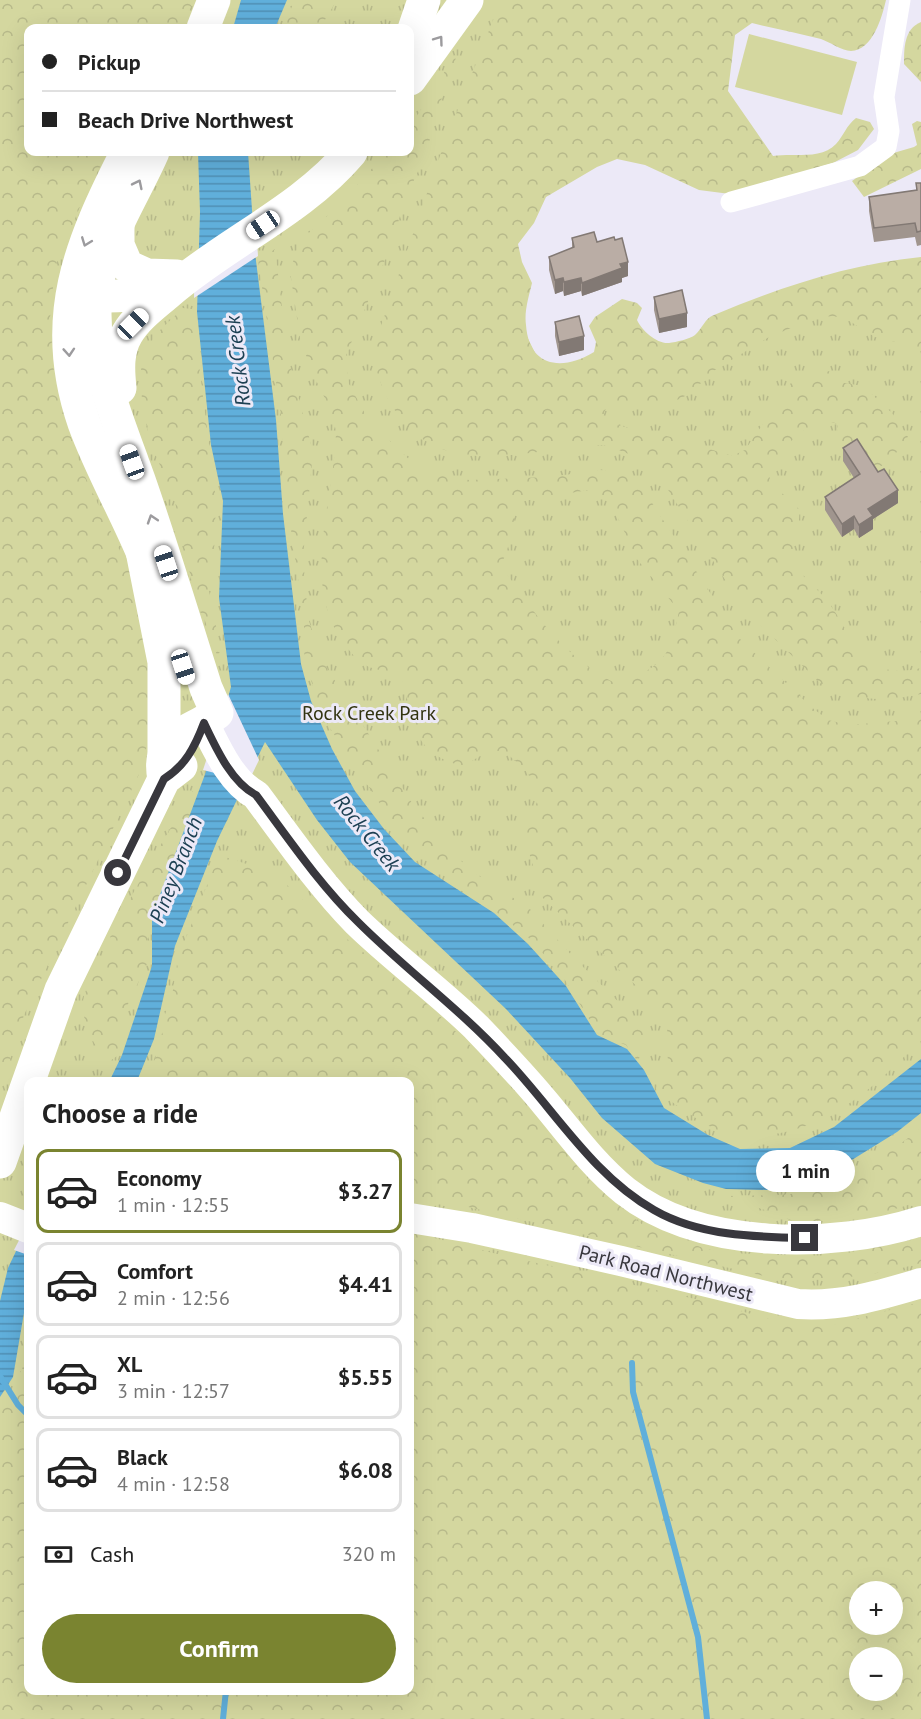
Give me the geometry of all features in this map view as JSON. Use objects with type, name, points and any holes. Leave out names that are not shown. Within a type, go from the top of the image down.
[{"type":"main road","points":[[205,24],[214,0]]},
{"type":"main road","points":[[414,29],[424,0]]},
{"type":"main road","points":[[414,73],[464,1]]},
{"type":"main road","points":[[126,156],[94,221],[83,295],[69,351],[80,406],[99,459],[142,551],[213,723],[245,789],[256,795],[309,867],[346,910],[474,1026],[534,1090],[597,1165],[625,1191],[646,1205],[666,1217],[702,1228],[772,1238],[842,1237],[892,1229],[921,1221]]},
{"type":"main road","points":[[151,156],[118,223],[101,264],[83,295],[112,407],[139,480],[206,688],[213,723]]},
{"type":"main road","points":[[139,480],[120,392],[119,355],[133,324],[190,274],[318,186],[347,156]]},
{"type":"main road","points":[[118,223],[118,245],[124,261],[132,270],[160,277],[190,274]]},
{"type":"main road","points":[[83,295],[148,292],[190,274]]},
{"type":"main road","points":[[142,551],[164,662],[164,765]]},
{"type":"main road","points":[[30,1077],[61,990],[164,765],[174,737],[213,723]]},
{"type":"main road","points":[[0,1162],[24,1094]]},
{"type":"main road","points":[[0,1217],[24,1226]]},
{"type":"main road","name":"Park Road Northwest","points":[[414,1219],[472,1228],[586,1253],[798,1304],[820,1305],[859,1301],[921,1282]]},
{"type":"street","points":[[731,202],[860,166],[886,147],[889,131],[884,97],[900,0]]},
{"type":"green space","name":"Rock Creek Park","points":[[0,0],[527,0],[460,202],[555,393],[789,313],[921,320],[921,1620],[903,1603],[903,1581],[876,1581],[791,1523],[414,1599],[414,1077],[24,1077],[24,1694],[0,1719]]},
{"type":"green space","points":[[0,0],[194,0],[182,24],[24,24],[24,156],[106,156],[84,197],[55,267],[50,318],[54,373],[68,429],[83,472],[133,579],[147,626],[149,736],[141,770],[24,1015],[0,1092]]},
{"type":"green space","points":[[295,0],[337,0],[322,24],[284,24]]},
{"type":"green space","points":[[501,0],[886,0],[871,39],[859,49],[851,51],[821,39],[752,23],[735,35],[728,91],[773,156],[807,155],[830,149],[856,118],[870,122],[874,129],[858,150],[833,163],[730,194],[699,190],[645,165],[617,159],[597,167],[546,197],[534,223],[518,244],[522,262],[532,283],[526,314],[529,339],[534,350],[541,357],[550,362],[560,363],[571,362],[594,352],[596,342],[589,326],[595,317],[622,299],[637,303],[642,308],[637,320],[646,332],[655,339],[669,343],[693,336],[714,315],[790,286],[868,265],[921,257],[921,348],[875,337],[843,317],[821,316],[769,337],[712,372],[691,393],[671,403],[656,405],[627,401],[606,408],[603,416],[612,424],[671,437],[732,456],[745,450],[795,377],[830,371],[833,381],[863,386],[892,413],[908,437],[890,461],[882,466],[873,465],[854,446],[840,448],[837,424],[828,421],[809,427],[790,442],[769,466],[770,482],[799,509],[799,522],[793,550],[798,569],[824,597],[854,643],[873,664],[901,671],[921,668],[921,694],[888,700],[842,696],[819,682],[743,608],[660,477],[634,457],[603,445],[516,455],[461,454],[435,446],[412,431],[392,406],[378,377],[374,346],[442,150]]},
{"type":"green space","points":[[921,22],[921,82],[904,64],[908,34],[915,25]]},
{"type":"green space","points":[[749,34],[857,62],[842,115],[735,87]]},
{"type":"green space","points":[[455,55],[456,64],[445,87],[425,156],[404,202],[393,240],[345,358],[349,384],[369,421],[418,468],[469,480],[549,477],[601,470],[623,474],[645,492],[740,639],[810,706],[828,720],[848,725],[921,719],[921,1039],[871,1087],[834,1113],[792,1130],[752,1137],[735,1136],[707,1125],[657,1092],[656,1088],[668,1071],[667,1020],[645,994],[543,898],[522,830],[538,799],[536,785],[532,778],[502,750],[482,755],[463,766],[450,762],[431,751],[418,736],[402,680],[360,661],[348,649],[333,624],[324,598],[322,543],[336,431],[331,411],[312,372],[300,338],[290,271],[300,241],[338,206],[383,156],[414,156],[414,121]],"holes":[[[594,489],[613,507],[637,559],[679,611],[672,641],[662,658],[646,671],[619,685],[582,662],[552,634],[501,566],[508,547],[518,502]]]},
{"type":"green space","points":[[917,121],[921,122],[921,169],[864,197],[852,181],[890,154],[917,145],[912,124]]},
{"type":"green space","points":[[275,249],[288,358],[313,452],[303,557],[308,618],[322,660],[412,803],[452,853],[476,874],[529,908],[574,958],[639,1022],[646,1036],[638,1062],[626,1045],[605,1037],[596,1030],[560,972],[526,935],[405,842],[326,722],[308,672],[304,652],[304,620],[288,509],[281,415],[258,260]]},
{"type":"green space","points":[[183,308],[192,309],[216,500],[214,554],[207,581],[221,651],[217,655],[204,618],[197,607],[175,502],[150,441],[142,405],[141,365],[155,335]]},
{"type":"green space","points":[[207,786],[162,910],[143,948],[147,964],[128,1004],[117,1056],[110,1061],[98,1049],[89,1032],[84,1013],[84,996],[123,912],[146,870],[194,789]]},
{"type":"green space","points":[[219,855],[256,867],[282,880],[320,917],[427,1004],[497,1071],[588,1179],[639,1222],[662,1234],[707,1249],[729,1253],[832,1257],[891,1242],[907,1242],[921,1235],[921,1263],[854,1276],[785,1281],[447,1202],[414,1198],[414,1077],[148,1077],[152,1069],[164,1026],[164,1017],[172,996],[178,958]]},
{"type":"green space","points":[[921,1128],[921,1201],[882,1213],[798,1223],[728,1196],[793,1194],[830,1186],[865,1168]]},
{"type":"green space","points":[[414,1234],[704,1301],[769,1319],[824,1327],[921,1302],[921,1719],[0,1719],[0,1416],[24,1365],[24,1695],[414,1695]]},
{"type":"water","points":[[241,0],[287,0],[277,24],[234,24]]},
{"type":"water","points":[[198,156],[248,156],[255,253],[276,420],[283,514],[301,664],[311,701],[332,749],[355,791],[384,829],[415,862],[494,913],[528,944],[566,986],[597,1035],[627,1049],[644,1070],[664,1108],[708,1135],[740,1149],[790,1148],[834,1127],[921,1059],[921,1113],[897,1132],[813,1184],[768,1190],[726,1189],[703,1183],[655,1164],[602,1118],[570,1078],[506,1009],[350,862],[317,820],[265,742],[217,841],[175,946],[154,1039],[139,1077],[111,1077],[122,1055],[152,966],[152,916],[207,769],[231,687],[219,598],[223,501],[211,445],[197,312],[200,212]]},
{"type":"water","points":[[24,1234],[24,1313],[13,1377],[0,1397],[0,1301],[8,1268]]},
{"type":"pier","points":[[255,213],[258,256],[194,298],[195,253]]},
{"type":"pier","points":[[228,694],[259,760],[239,801],[219,774],[203,770]]},
{"type":"pier","points":[[24,1231],[24,1254],[14,1250]]},
{"type":"building","points":[[916,183],[921,183],[921,231],[917,232],[915,223],[874,228],[869,197],[917,190]]},
{"type":"building","points":[[594,232],[597,242],[614,237],[615,240],[622,238],[628,262],[620,264],[622,268],[582,283],[581,278],[564,282],[563,278],[555,280],[549,257],[574,247],[572,238]]},
{"type":"building","points":[[682,290],[687,313],[659,319],[654,297]]},
{"type":"building","points":[[579,316],[584,336],[559,342],[555,322]]},
{"type":"building","points":[[857,439],[878,472],[884,469],[898,490],[868,509],[873,516],[859,525],[854,516],[842,524],[825,497],[860,474],[843,448]]},
{"type":"waterway","points":[[632,1363],[633,1392],[698,1637],[707,1719]]},
{"type":"waterway","points":[[0,1376],[24,1411]]},
{"type":"waterway","points":[[223,1719],[225,1695]]},
{"type":"route","points":[[118,873],[164,779],[178,770],[194,747],[204,723],[220,754],[245,789],[256,795],[333,896],[357,922],[490,1042],[597,1165],[625,1191],[666,1217],[690,1225],[744,1235],[805,1238]]},
{"type":"water label","name":"Rock Creek","points":[[238,361]]},
{"type":"water label","name":"Rock Creek","points":[[367,833]]},
{"type":"water label","name":"Piney Branch","points":[[176,870]]}]
